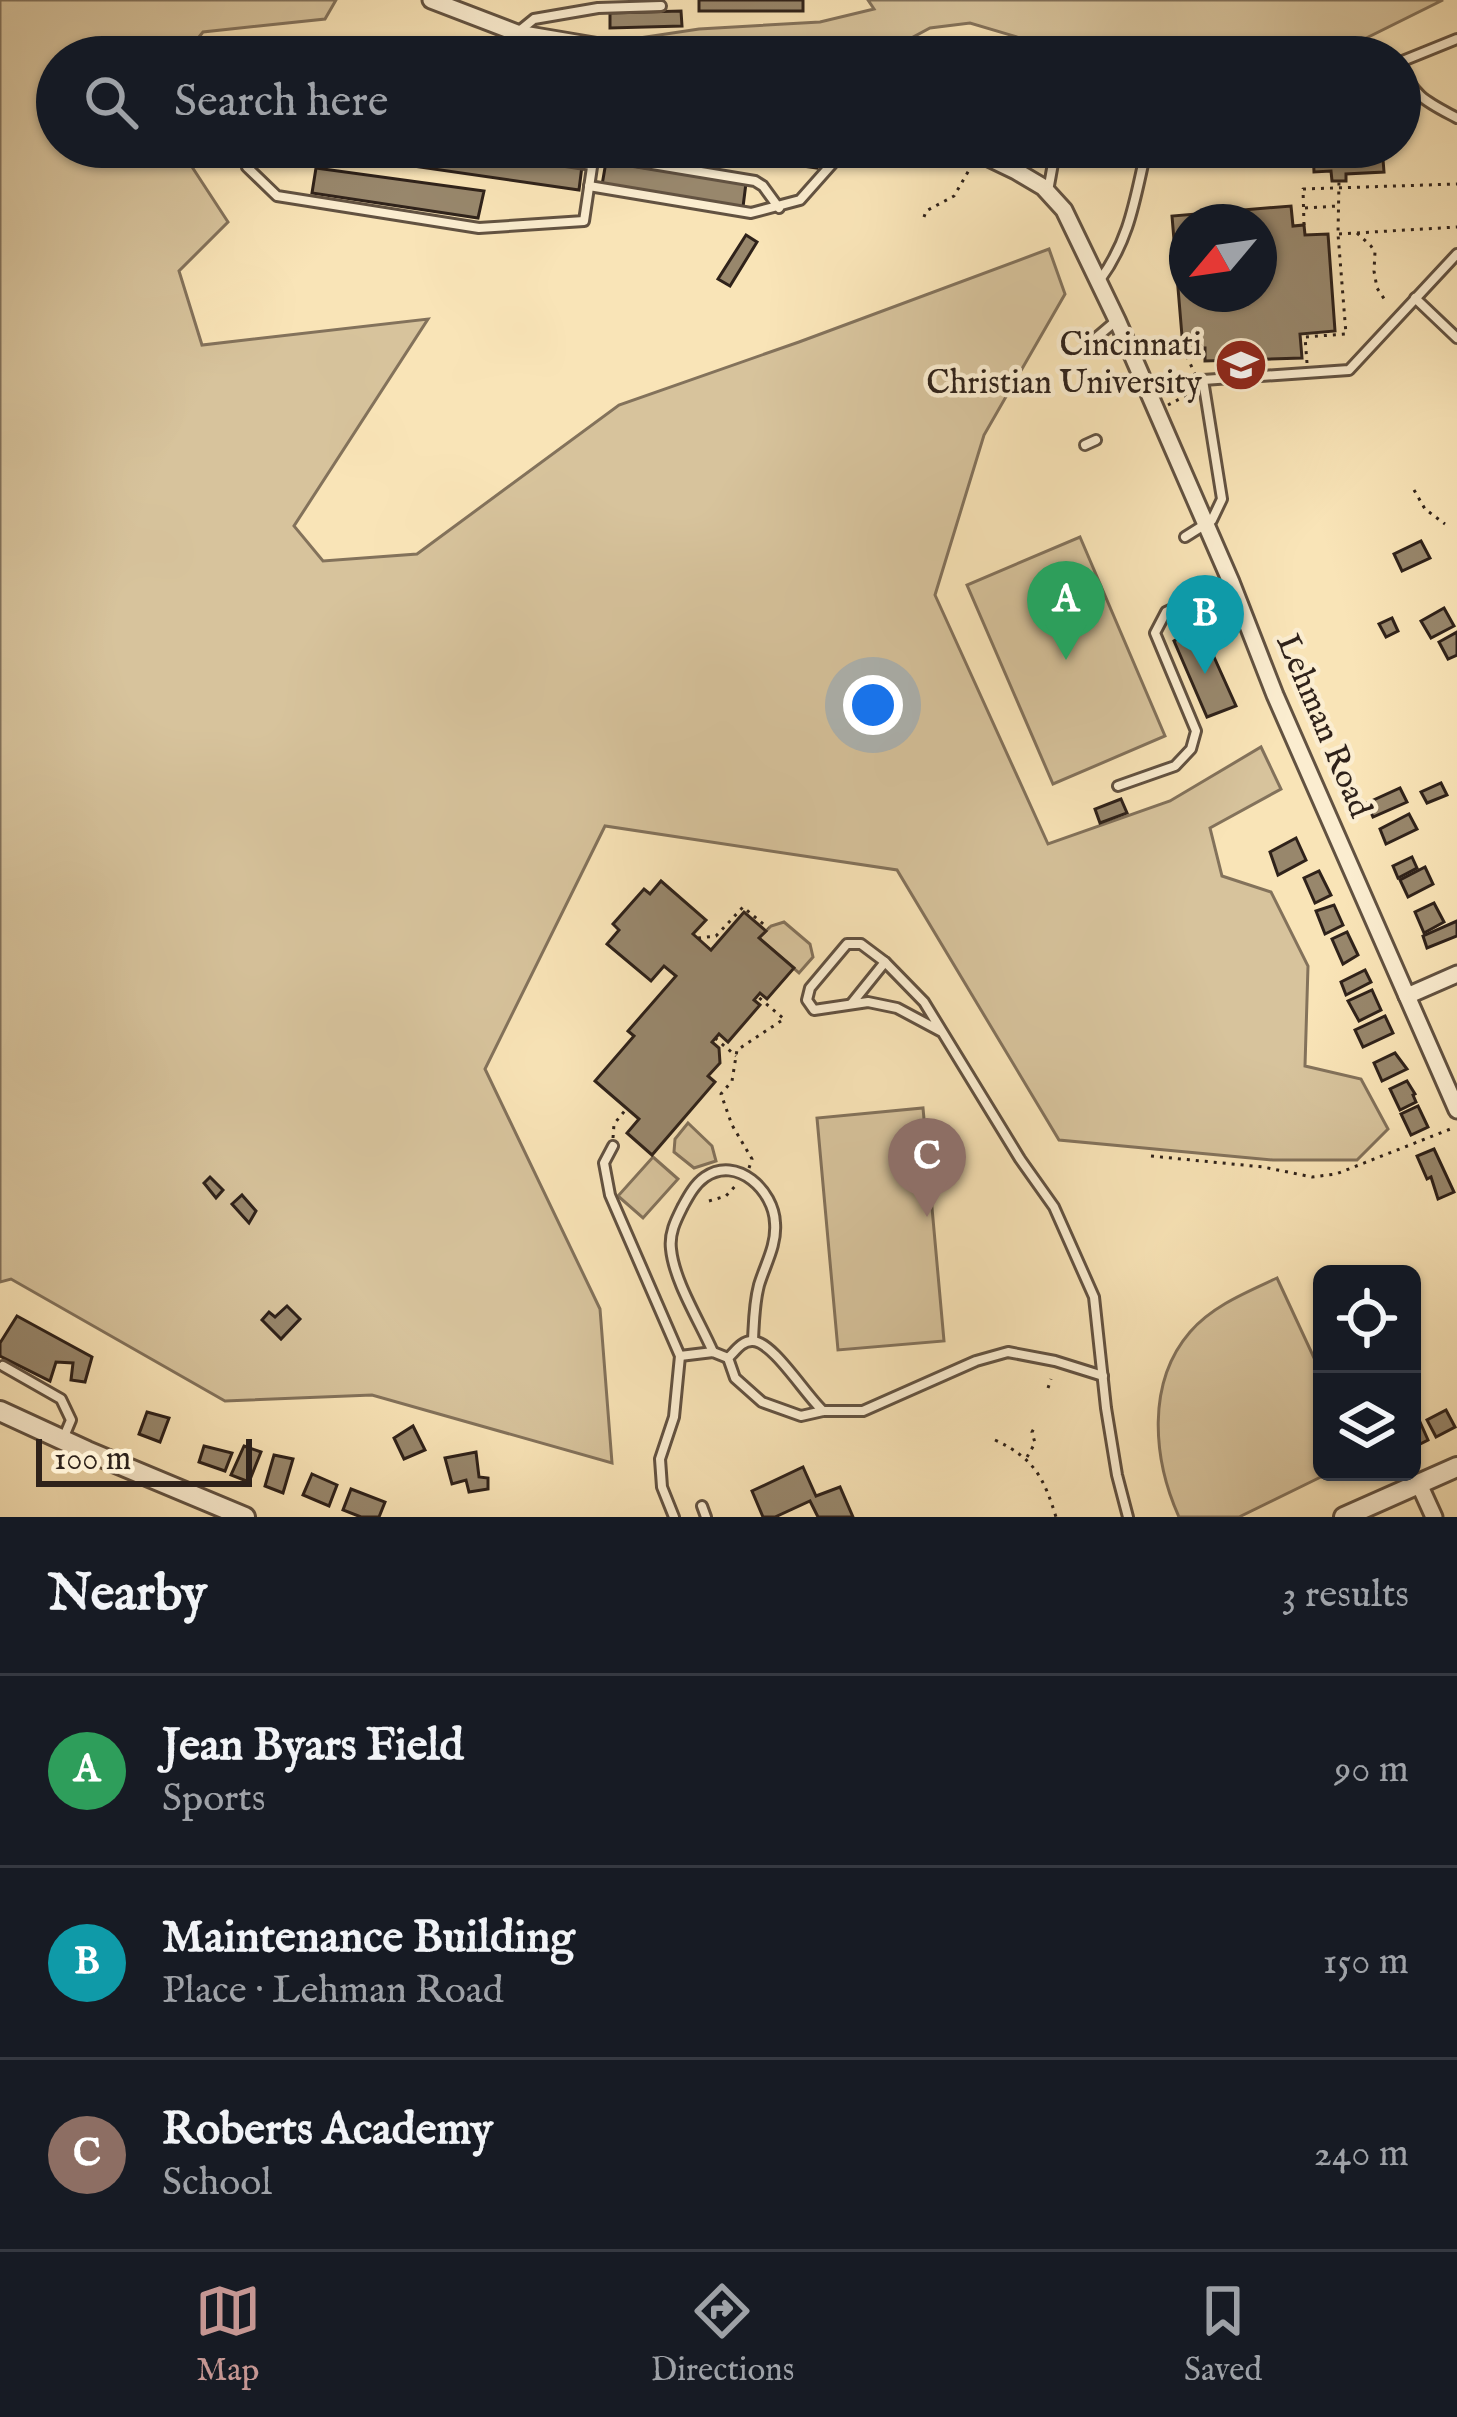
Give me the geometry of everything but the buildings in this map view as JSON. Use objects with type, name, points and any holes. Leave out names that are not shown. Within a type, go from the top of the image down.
[{"type":"street","points":[[430,0],[534,36]]},
{"type":"street","name":"Lehman Road","points":[[1010,168],[1047,192],[1064,210],[1099,281],[1457,1110]]},
{"type":"street","points":[[1407,996],[1457,974]]},
{"type":"street","points":[[0,1411],[245,1517]]},
{"type":"street","points":[[1344,1517],[1457,1467]]},
{"type":"street","points":[[1419,1484],[1434,1517]]},
{"type":"lane","points":[[517,33],[534,19],[598,8],[661,6]]},
{"type":"lane","points":[[1421,55],[1457,39]]},
{"type":"lane","points":[[1421,99],[1457,118]]},
{"type":"lane","points":[[248,168],[277,196],[479,228],[584,221],[592,168]]},
{"type":"lane","points":[[676,168],[755,181],[779,208]]},
{"type":"lane","points":[[589,186],[746,212],[800,200],[828,168]]},
{"type":"lane","points":[[1047,192],[1052,168]]},
{"type":"lane","points":[[1099,281],[1127,234],[1142,168]]},
{"type":"lane","points":[[1185,536],[1206,526],[1218,514],[1222,500],[1203,380],[1349,370],[1457,254]]},
{"type":"lane","points":[[1414,298],[1457,338]]},
{"type":"lane","points":[[1097,337],[1117,320]]},
{"type":"lane","points":[[1085,445],[1096,440]]},
{"type":"lane","points":[[1118,787],[1175,766],[1191,749],[1196,731],[1155,633],[1166,612],[1231,582]]},
{"type":"lane","points":[[942,1032],[898,1008],[868,1002],[814,1010],[807,1000],[810,988],[847,944],[861,944],[885,962],[924,1002],[1054,1207],[1094,1297],[1117,1475],[1128,1517]]},
{"type":"lane","points":[[850,1005],[885,962]]},
{"type":"lane","points":[[614,1146],[604,1162],[610,1195],[680,1356],[674,1417],[660,1459],[662,1487],[674,1517]]},
{"type":"lane","points":[[713,1352],[676,1270],[670,1240],[673,1225],[701,1179],[725,1170],[745,1174],[761,1188],[776,1221],[754,1311],[753,1340]]},
{"type":"lane","points":[[728,1358],[743,1343],[753,1340],[765,1345],[823,1411]]},
{"type":"lane","points":[[680,1356],[713,1352],[728,1358],[735,1378],[762,1402],[801,1416],[863,1411],[976,1361],[1008,1352],[1102,1376]]},
{"type":"lane","points":[[3,1366],[61,1400],[71,1420],[62,1440]]},
{"type":"lane","points":[[702,1506],[706,1517]]},
{"type":"path","points":[[924,217],[926,211],[954,196],[970,168]]},
{"type":"path","points":[[1307,373],[1305,337],[1346,334],[1339,181]]},
{"type":"path","points":[[1304,225],[1303,189],[1457,184]]},
{"type":"path","points":[[1304,208],[1338,206]]},
{"type":"path","points":[[1338,234],[1457,227]]},
{"type":"path","points":[[1355,232],[1375,252],[1377,288],[1385,300]]},
{"type":"path","points":[[1166,406],[1202,388],[1183,348]]},
{"type":"path","points":[[1414,490],[1424,509],[1445,524]]},
{"type":"path","points":[[698,938],[716,936],[743,907],[768,928]]},
{"type":"path","points":[[748,1169],[752,1159],[721,1094],[733,1081],[737,1050],[784,1019],[757,996]]},
{"type":"path","points":[[715,1038],[737,1058]]},
{"type":"path","points":[[614,1146],[614,1124],[626,1108]]},
{"type":"path","points":[[1151,1156],[1312,1177],[1336,1174],[1453,1128]]},
{"type":"path","points":[[709,1201],[726,1196],[738,1183]]},
{"type":"path","points":[[1048,1388],[1051,1379]]},
{"type":"path","points":[[1025,1458],[1035,1443],[1032,1432],[1036,1425]]},
{"type":"path","points":[[995,1441],[1025,1458],[1045,1481],[1056,1517]]},
{"type":"shaded area","points":[[0,0],[336,0],[325,19],[200,36],[36,36],[36,168],[193,168],[228,222],[179,271],[202,345],[428,319],[294,526],[323,561],[417,554],[619,405],[1049,249],[1065,294],[984,435],[935,595],[1048,844],[1170,801],[1261,747],[1281,789],[1210,828],[1222,876],[1271,892],[1308,966],[1305,1066],[1361,1079],[1388,1129],[1357,1160],[1273,1160],[1059,1140],[897,870],[605,826],[485,1069],[600,1309],[612,1463],[372,1395],[225,1401],[11,1279],[0,1282]]},
{"type":"shaded area","points":[[868,0],[1443,0],[1370,36],[1014,36],[970,23],[930,28],[915,36],[653,36],[820,22],[874,9]]},
{"type":"shaded area","points":[[1080,537],[1165,736],[1053,784],[967,585]]},
{"type":"shaded area","points":[[784,922],[810,944],[813,957],[799,973],[759,938],[771,926]]},
{"type":"shaded area","points":[[923,1108],[944,1341],[838,1350],[817,1118]]},
{"type":"shaded area","points":[[688,1123],[712,1146],[716,1161],[694,1168],[674,1152],[675,1139]]},
{"type":"shaded area","points":[[653,1157],[678,1179],[643,1218],[618,1196]]},
{"type":"shaded area","points":[[1277,1278],[1313,1356],[1313,1481],[1239,1517],[1179,1517],[1159,1446],[1160,1398],[1176,1352],[1190,1332],[1230,1300]]},
{"type":"place","name":"Cincinnati Christian University","points":[[1241,365]]},
{"type":"place","name":"Jean Byars Field","points":[[1066,660]]},
{"type":"place","name":"Maintenance Building","points":[[1205,674]]},
{"type":"place","name":"Roberts Academy","points":[[927,1217]]}]
